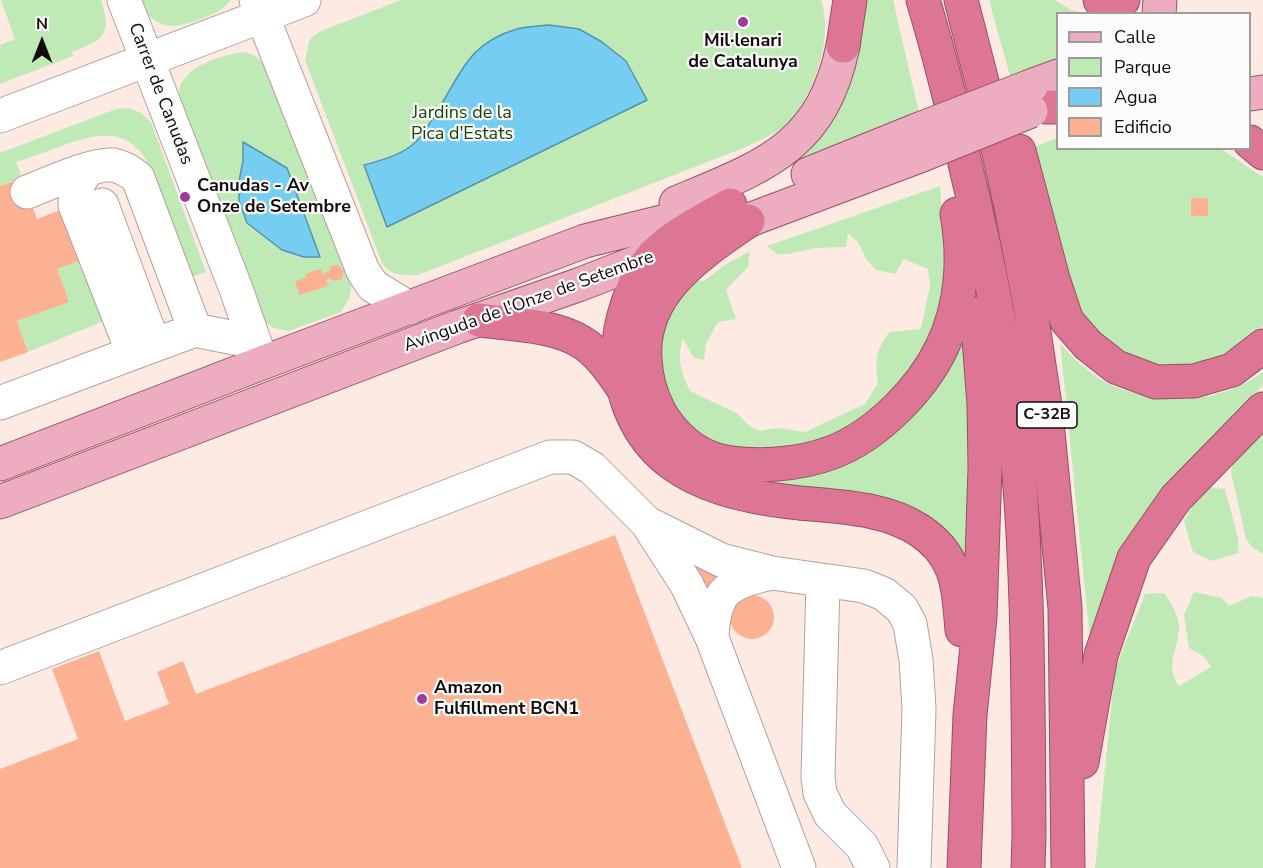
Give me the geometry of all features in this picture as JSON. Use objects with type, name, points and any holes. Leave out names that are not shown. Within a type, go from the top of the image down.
[{"type":"highway","points":[[843,46],[850,0]]},
{"type":"highway","points":[[739,213],[663,294],[647,327],[644,347],[649,387],[666,423],[679,437],[696,451],[718,460],[743,465],[769,464],[792,462],[834,452],[897,409],[915,388],[942,347],[953,319],[962,264],[962,240],[938,125],[904,0]]},
{"type":"highway","name":"C-32B","points":[[923,0],[955,119],[976,210],[996,307],[1012,412],[1027,611],[1028,868]]},
{"type":"highway","name":"C-32B","points":[[961,0],[1010,202],[1030,305],[1046,412],[1065,608],[1068,853]]},
{"type":"highway","points":[[979,0],[1053,279],[1067,321],[1088,345],[1116,367],[1156,382],[1194,381],[1232,370],[1263,346]]},
{"type":"highway","points":[[1100,0],[1123,0]]},
{"type":"highway","points":[[1251,143],[1263,153]]},
{"type":"highway","points":[[623,388],[619,352],[623,320],[638,280],[654,256],[686,231],[739,213]]},
{"type":"highway","points":[[957,214],[969,261],[977,313],[985,468],[980,617],[970,715],[964,868]]},
{"type":"highway","points":[[479,320],[544,329],[570,336],[593,351],[608,366],[623,388],[639,426],[649,441],[664,458],[702,482],[752,497],[849,507],[873,513],[918,529],[932,540],[947,559],[957,580],[970,715]]},
{"type":"highway","points":[[1068,853],[1101,655],[1134,558],[1176,498],[1263,410]]},
{"type":"main road","points":[[585,241],[722,184],[774,158],[808,128],[823,107],[832,86],[843,46]]},
{"type":"main road","name":"Avinguda de l'Onze de Setembre","points":[[0,464],[259,354],[409,308],[585,241],[739,213],[920,143],[1047,98]]},
{"type":"main road","name":"Avinguda de l'Onze de Setembre","points":[[0,502],[654,256]]},
{"type":"main road","points":[[259,354],[281,376],[304,386]]},
{"type":"street","name":"Carrer de Canudas","points":[[124,0],[259,354]]},
{"type":"street","points":[[0,116],[147,60],[259,8],[304,0]]},
{"type":"street","points":[[837,0],[843,46]]},
{"type":"street","points":[[259,8],[363,271],[373,286],[409,308]]},
{"type":"street","points":[[27,192],[101,165],[114,165],[128,170],[138,178],[195,330]]},
{"type":"street","points":[[88,170],[80,179],[75,192],[75,205],[143,349]]},
{"type":"street","points":[[102,205],[143,349]]},
{"type":"street","points":[[0,404],[195,330],[259,354]]},
{"type":"street","points":[[0,668],[550,457],[573,457],[586,464],[647,522],[687,585],[712,638],[799,868]]},
{"type":"street","points":[[647,522],[721,560],[772,573],[864,586],[884,594],[902,609],[910,624],[916,660],[919,709],[914,868]]},
{"type":"street","points":[[712,638],[715,611],[729,588],[743,579],[772,573]]},
{"type":"street","points":[[823,580],[818,777],[820,793],[830,814],[862,846],[873,868]]},
{"type":"green space","points":[[1,0],[101,0],[106,21],[105,29],[98,40],[72,52],[73,56],[0,84],[0,45],[15,39]]},
{"type":"green space","points":[[138,0],[231,0],[211,15],[174,26],[151,18]]},
{"type":"green space","name":"Jardins de la Pica d'Estats","points":[[401,0],[821,0],[825,32],[819,66],[805,99],[786,125],[772,134],[746,147],[418,275],[402,275],[393,273],[382,263],[305,60],[310,39],[321,31]]},
{"type":"green space","points":[[861,0],[893,0],[920,117],[779,167]]},
{"type":"green space","points":[[989,0],[1055,0],[1071,10],[1080,12],[1056,12],[1056,65],[1011,80]]},
{"type":"green space","points":[[243,52],[254,55],[272,69],[352,284],[349,299],[341,312],[289,331],[274,328],[260,319],[178,101],[180,86],[191,72],[207,62]]},
{"type":"green space","points":[[129,108],[141,113],[151,122],[206,272],[191,277],[149,165],[132,144],[122,139],[112,136],[90,138],[16,162],[22,178],[0,186],[0,153],[116,109]]},
{"type":"green space","points":[[1056,138],[1056,150],[1222,150],[1263,177],[1263,326],[1245,347],[1210,365],[1169,369],[1128,359],[1075,313],[1027,150]]},
{"type":"green space","points":[[940,186],[948,289],[931,341],[886,402],[843,432],[792,448],[736,449],[712,440],[677,412],[659,372],[663,329],[670,309],[694,281],[704,281],[723,266],[750,251],[748,267],[726,290],[736,319],[718,322],[706,344],[704,360],[694,358],[683,339],[680,353],[681,366],[690,391],[738,414],[748,425],[759,431],[778,428],[805,432],[865,404],[878,383],[877,356],[885,338],[890,332],[921,329],[930,285],[928,269],[904,259],[895,274],[876,270],[866,259],[858,242],[848,233],[846,247],[815,248],[777,254],[767,246]]},
{"type":"green space","points":[[82,260],[104,321],[28,352],[17,321],[68,302],[57,269]]},
{"type":"green space","points":[[963,332],[971,447],[969,565],[958,552],[765,487],[692,458],[806,470]]},
{"type":"green space","points":[[1060,343],[1077,361],[1101,380],[1121,389],[1153,397],[1186,399],[1218,394],[1249,381],[1263,372],[1263,385],[1220,432],[1090,640]]},
{"type":"green space","points":[[1263,424],[1263,554],[1252,547],[1246,539],[1231,472],[1236,448]]},
{"type":"green space","points":[[1209,487],[1225,489],[1238,538],[1239,553],[1211,561],[1193,552],[1184,521],[1194,503]]},
{"type":"green space","points":[[1194,592],[1222,598],[1229,606],[1252,596],[1263,598],[1263,868],[1095,868],[1115,669],[1145,594],[1164,593],[1179,622],[1172,664],[1179,686],[1211,667],[1203,656],[1189,648],[1184,615]]},
{"type":"water","points":[[549,25],[579,29],[602,42],[626,61],[647,100],[387,227],[364,165],[406,150],[415,143],[476,51],[500,35],[517,29]]},
{"type":"water","points":[[243,142],[287,168],[320,257],[304,257],[282,250],[247,223],[239,201]]},
{"type":"building","points":[[22,178],[37,219],[63,209],[82,260],[57,269],[69,302],[17,321],[28,352],[0,362],[0,186]]},
{"type":"building","points":[[1191,198],[1208,198],[1208,216],[1191,216]]},
{"type":"building","points":[[332,265],[342,268],[344,272],[342,279],[333,281],[330,278],[326,280],[329,286],[299,295],[295,281],[306,278],[305,274],[321,269],[323,274],[328,272]]},
{"type":"building","name":"Amazon Fulfillment BCN1","points":[[615,535],[742,868],[0,868],[0,769],[78,739],[52,669],[99,651],[125,721],[169,704],[157,672],[183,661],[196,694]]},
{"type":"building","points":[[692,549],[720,577],[707,590],[679,562]]},
{"type":"building","points":[[752,595],[767,602],[774,617],[767,632],[752,639],[737,632],[730,617],[737,602]]},
{"type":"place","name":"Mil·lenari de Catalunya","points":[[743,22]]},
{"type":"place","name":"Canudas - Av Onze de Setembre","points":[[185,197]]},
{"type":"place","name":"Amazon Fulfillment BCN1","points":[[422,699]]}]
